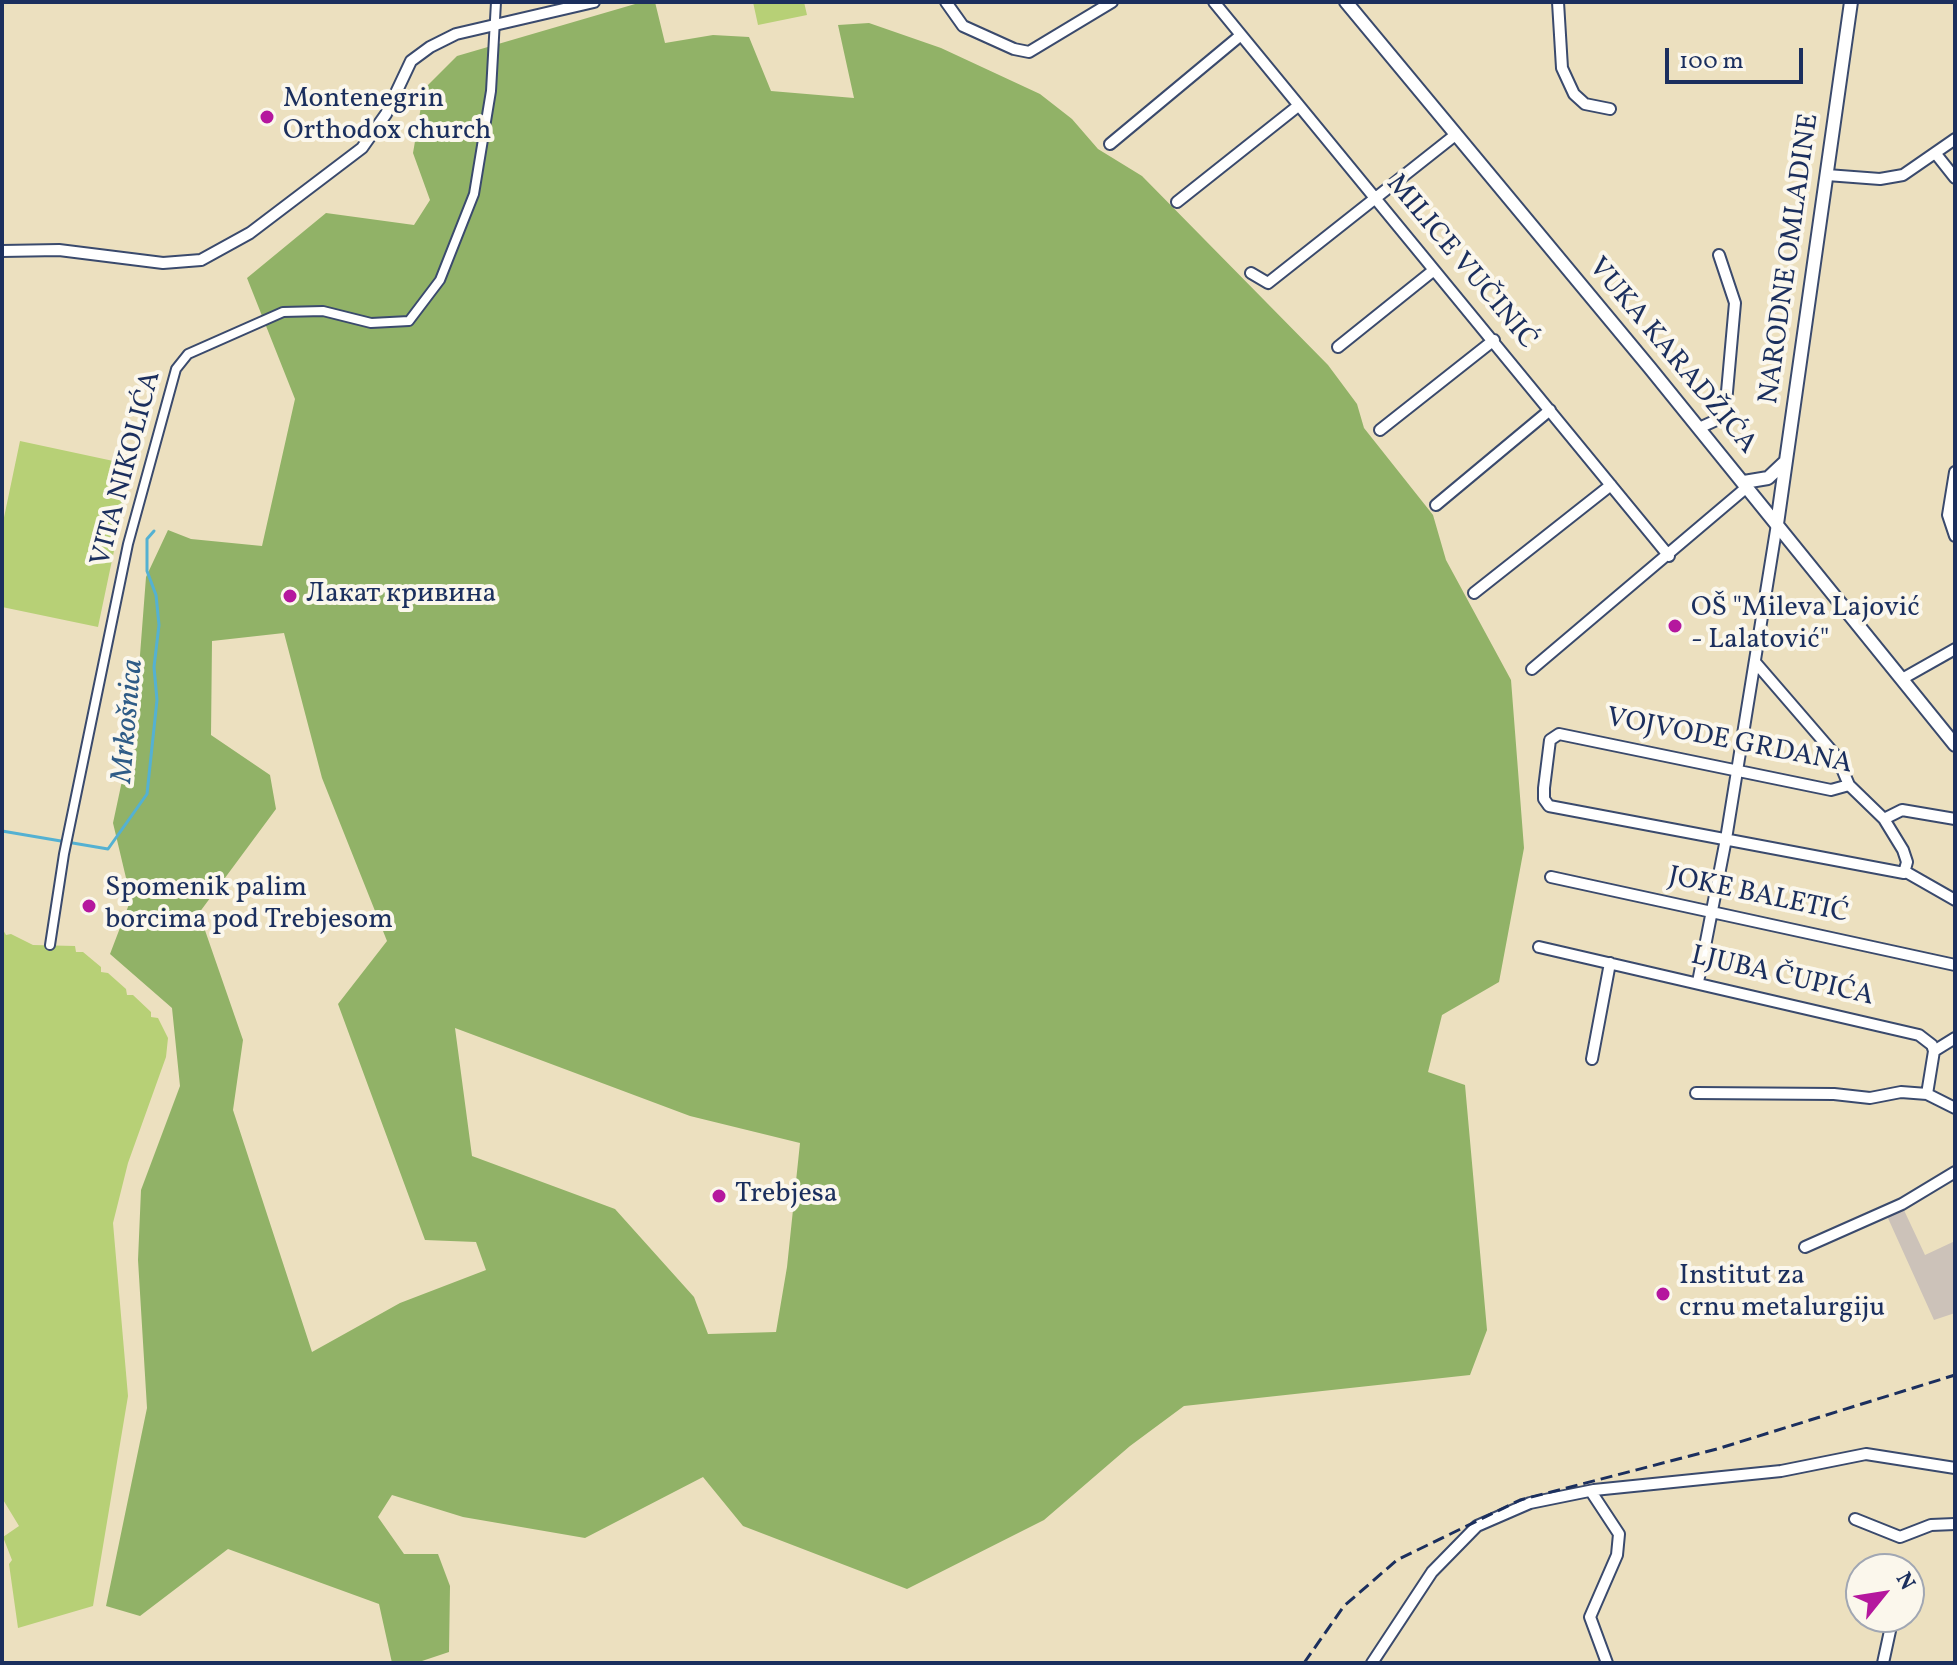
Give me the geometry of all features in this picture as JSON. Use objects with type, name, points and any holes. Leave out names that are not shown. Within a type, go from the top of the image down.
[{"type":"street","points":[[495,27],[496,2]]},
{"type":"street","points":[[2,251],[59,250],[163,263],[201,260],[250,233],[362,148],[386,114],[411,61],[456,34],[594,2]]},
{"type":"street","points":[[946,2],[963,26],[1014,49],[1029,52],[1112,2]]},
{"type":"street","name":"MILICE VUČINIĆ","points":[[1214,2],[1669,556]]},
{"type":"street","name":"VUKA KARADŽIĆA","points":[[1346,2],[1745,484],[1955,745]]},
{"type":"street","points":[[1558,2],[1562,68],[1574,94],[1585,104],[1610,109]]},
{"type":"street","name":"NARODNE OMLADINE","points":[[1777,524],[1851,2]]},
{"type":"street","name":"VITA NIKOLIĆA","points":[[50,945],[64,854],[129,539],[176,369],[188,354],[283,312],[323,311],[371,323],[409,321],[440,280],[474,194],[491,91],[495,27]]},
{"type":"street","points":[[1110,144],[1241,35]]},
{"type":"street","points":[[1177,202],[1298,106]]},
{"type":"street","points":[[1251,273],[1268,283],[1377,200],[1454,136]]},
{"type":"street","points":[[1827,175],[1880,179],[1903,175],[1955,139]]},
{"type":"street","points":[[1936,154],[1955,178]]},
{"type":"street","points":[[1699,428],[1721,418],[1726,403],[1735,303],[1719,255]]},
{"type":"street","points":[[1338,347],[1434,270]]},
{"type":"street","points":[[1380,430],[1494,340]]},
{"type":"street","points":[[1436,505],[1550,410]]},
{"type":"street","points":[[1532,669],[1669,556],[1745,484],[1768,478],[1786,461]]},
{"type":"street","points":[[1955,472],[1948,515],[1955,536]]},
{"type":"street","points":[[1474,593],[1611,485]]},
{"type":"street","points":[[1698,982],[1709,909],[1726,839],[1777,524]]},
{"type":"street","points":[[1902,679],[1955,649]]},
{"type":"street","points":[[1755,662],[1837,757],[1849,785]]},
{"type":"street","name":"VOJVODE GRDANA","points":[[1726,839],[1549,806],[1544,799],[1544,788],[1550,740],[1559,734],[1831,790],[1849,785],[1884,819],[1903,850],[1905,873]]},
{"type":"street","points":[[1884,819],[1902,810],[1955,819]]},
{"type":"street","points":[[1726,839],[1905,873],[1955,900]]},
{"type":"street","name":"JOKE BALETIĆ","points":[[1551,877],[1955,965]]},
{"type":"street","name":"LJUBA ČUPIĆA","points":[[1539,947],[1919,1035],[1934,1051]]},
{"type":"street","points":[[1592,1059],[1610,963]]},
{"type":"street","points":[[1927,1094],[1934,1051],[1955,1038]]},
{"type":"street","points":[[1696,1093],[1834,1094],[1870,1098],[1901,1092],[1927,1094],[1955,1108]]},
{"type":"street","points":[[1805,1247],[1902,1204],[1955,1172]]},
{"type":"street","points":[[1372,1663],[1432,1572],[1477,1526],[1530,1503],[1717,1476],[1781,1471],[1866,1454],[1955,1468]]},
{"type":"street","points":[[1592,1493],[1593,1499],[1613,1520],[1619,1534],[1617,1555],[1590,1617],[1607,1663]]},
{"type":"street","points":[[1855,1519],[1900,1537],[1931,1525],[1955,1524]]},
{"type":"street","points":[[1883,1663],[1890,1633]]},
{"type":"shaded area","points":[[1903,1208],[1925,1255],[1955,1241],[1955,1313],[1934,1320],[1887,1216]]},
{"type":"green space","name":"Trebjesa","points":[[642,2],[655,2],[665,43],[713,35],[749,37],[771,91],[854,98],[838,25],[869,23],[941,48],[1040,94],[1072,119],[1098,149],[1142,176],[1328,365],[1357,404],[1364,428],[1433,515],[1446,560],[1511,680],[1524,848],[1499,982],[1442,1015],[1428,1072],[1465,1085],[1487,1330],[1470,1375],[1184,1406],[1130,1446],[1044,1520],[907,1589],[743,1526],[703,1477],[585,1538],[463,1517],[392,1495],[378,1517],[404,1554],[438,1554],[450,1586],[449,1652],[416,1663],[392,1663],[379,1604],[228,1549],[140,1616],[106,1606],[147,1408],[138,1260],[141,1190],[180,1086],[172,1008],[110,954],[131,899],[113,823],[135,720],[146,577],[168,530],[191,539],[262,546],[295,399],[247,278],[326,213],[414,225],[430,200],[413,153],[424,89],[457,56]],"holes":[[[284,633],[322,778],[387,941],[338,1004],[425,1240],[476,1242],[486,1270],[400,1303],[312,1352],[233,1110],[243,1040],[199,913],[276,809],[270,775],[211,735],[212,641]],[[455,1028],[690,1116],[800,1143],[787,1267],[776,1332],[708,1334],[694,1297],[615,1209],[472,1156]]]},
{"type":"green space","points":[[753,2],[804,2],[807,15],[758,25]]},
{"type":"green space","points":[[20,441],[132,465],[98,627],[2,607],[2,527]]},
{"type":"green space","points":[[2,928],[6,935],[11,934],[33,945],[75,946],[76,952],[83,952],[101,967],[101,972],[108,973],[126,989],[127,995],[133,995],[151,1012],[151,1017],[158,1018],[168,1038],[166,1057],[128,1163],[113,1223],[128,1396],[93,1606],[18,1628],[9,1564],[12,1560],[3,1537],[19,1526],[2,1498]]},
{"type":"waterway","name":"Mrkošnica","points":[[2,831],[108,849],[147,794],[157,700],[154,667],[159,625],[156,595],[147,571],[147,539],[154,531]]},
{"type":"railway","points":[[1304,1663],[1344,1606],[1397,1560],[1520,1500],[1717,1449],[1955,1375]]},
{"type":"place","name":"Montenegrin Orthodox church","points":[[267,117]]},
{"type":"place","name":"Лакат кривина","points":[[290,596]]},
{"type":"place","name":"OŠ \"Mileva Lajović - Lalatović\"","points":[[1675,626]]},
{"type":"place","name":"Spomenik palim borcima pod Trebjesom","points":[[89,906]]},
{"type":"place","name":"Trebjesa","points":[[719,1196]]},
{"type":"place","name":"Institut za crnu metalurgiju","points":[[1663,1294]]}]
